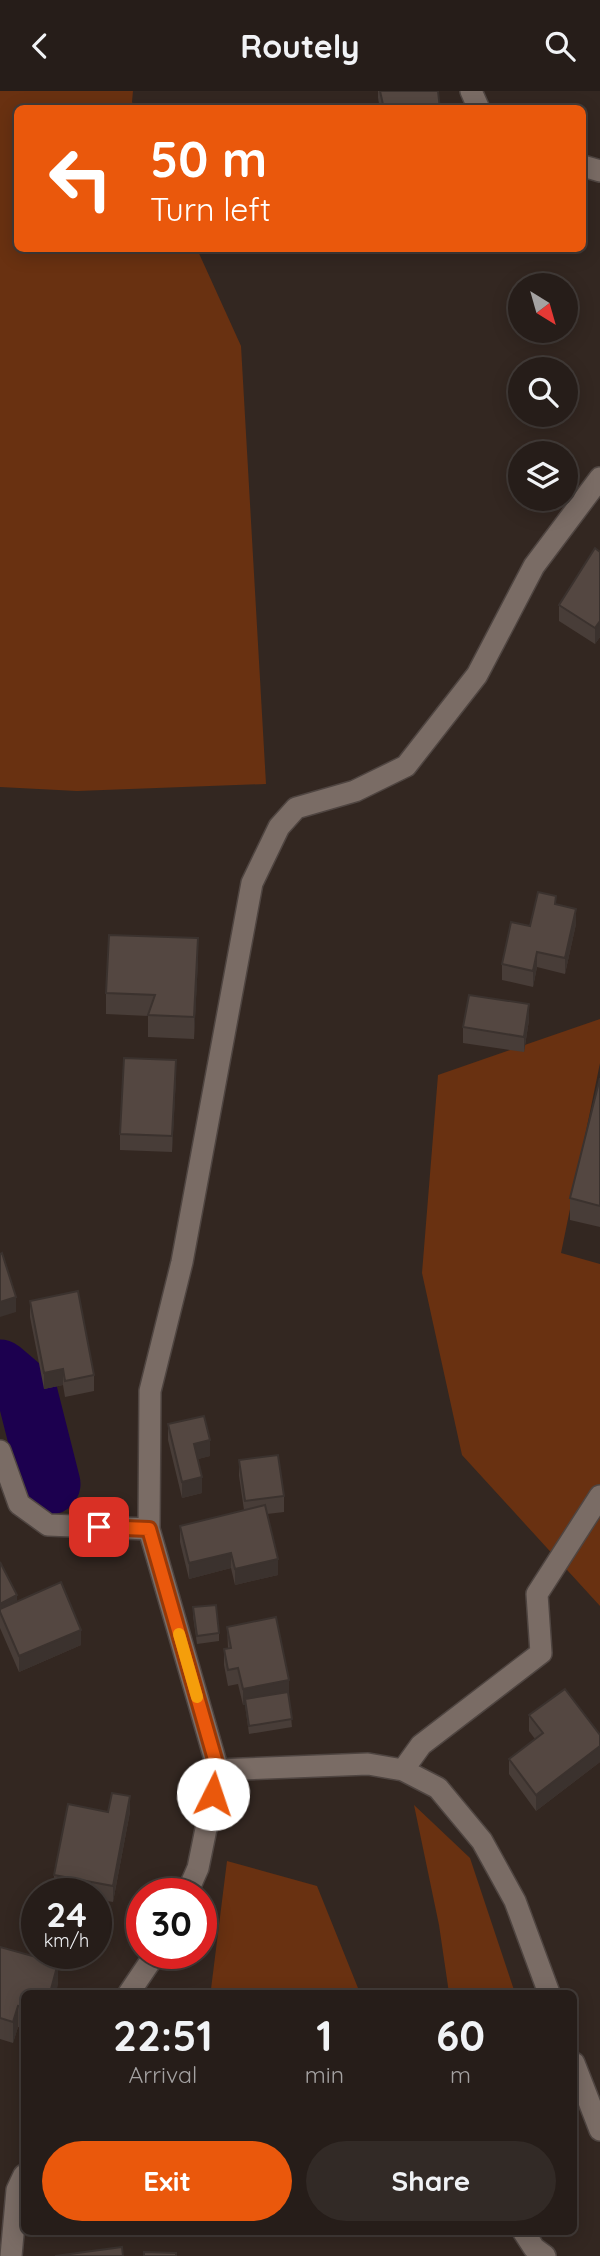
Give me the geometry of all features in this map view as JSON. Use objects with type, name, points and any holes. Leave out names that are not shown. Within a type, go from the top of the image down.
[{"type":"street","points":[[194,1878],[218,1770],[149,1529],[150,1391],[182,1262],[252,883],[279,827],[296,808],[355,790],[406,766],[477,675],[534,566],[600,478]]},
{"type":"street","points":[[0,1451],[19,1504],[48,1525],[149,1529]]},
{"type":"street","points":[[403,1770],[421,1745],[541,1653],[537,1594],[600,1496]]},
{"type":"street","points":[[218,1770],[368,1764],[403,1770],[438,1788],[482,1841],[514,1901],[548,1990]]},
{"type":"street","points":[[131,1990],[145,1969]]},
{"type":"street","points":[[577,2071],[600,2130]]},
{"type":"street","points":[[11,2256],[17,2190],[21,2181]]},
{"type":"street","points":[[526,2235],[534,2248],[545,2256]]},
{"type":"shaded area","points":[[0,91],[133,91],[134,105],[14,105],[14,252],[198,252],[241,346],[266,784],[77,791],[0,787]]},
{"type":"shaded area","points":[[600,1019],[600,1063],[561,1253],[600,1264],[600,1606],[462,1455],[422,1273],[438,1075]]},
{"type":"shaded area","points":[[414,1805],[470,1858],[514,1990],[449,1990],[439,1925]]},
{"type":"shaded area","points":[[227,1861],[317,1886],[359,1990],[212,1990],[214,1969],[217,1969],[217,1941]]},
{"type":"building","points":[[380,91],[438,91],[440,105],[383,105]]},
{"type":"building","points":[[595,548],[600,552],[600,621],[595,628],[559,605]]},
{"type":"building","points":[[538,892],[556,896],[555,904],[576,909],[565,958],[537,952],[533,971],[502,964],[511,922],[530,926]]},
{"type":"building","points":[[109,935],[198,938],[194,1017],[148,1015],[155,995],[106,993]]},
{"type":"building","points":[[469,995],[529,1004],[524,1037],[463,1027]]},
{"type":"building","points":[[124,1058],[176,1060],[172,1136],[120,1134]]},
{"type":"building","points":[[600,1078],[600,1206],[570,1198]]},
{"type":"building","points":[[2,1253],[16,1297],[0,1302],[0,1254]]},
{"type":"building","points":[[78,1291],[94,1375],[65,1381],[63,1369],[44,1373],[30,1301]]},
{"type":"building","points":[[204,1416],[210,1440],[194,1444],[202,1477],[182,1482],[168,1424]]},
{"type":"building","points":[[278,1455],[284,1496],[245,1501],[239,1460]]},
{"type":"building","points":[[265,1505],[278,1559],[235,1569],[231,1553],[189,1563],[180,1526]]},
{"type":"building","points":[[0,1562],[17,1595],[0,1604]]},
{"type":"building","points":[[61,1582],[81,1630],[19,1656],[0,1609]]},
{"type":"building","points":[[216,1605],[219,1633],[197,1636],[193,1607]]},
{"type":"building","points":[[276,1617],[289,1680],[243,1689],[238,1668],[228,1670],[224,1649],[231,1648],[227,1627]]},
{"type":"building","points":[[565,1689],[600,1735],[600,1746],[536,1795],[509,1759],[543,1733],[529,1715]]},
{"type":"building","points":[[288,1692],[292,1719],[249,1726],[245,1699]]},
{"type":"building","points":[[112,1793],[130,1796],[113,1886],[112,1878],[70,1878],[54,1875],[68,1804],[108,1812]]},
{"type":"building","points":[[0,1947],[21,1953],[21,1969],[56,1969],[51,1990],[21,1990],[21,2006],[18,2006],[13,2022],[0,2018]]},
{"type":"building","points":[[122,2247],[123,2256],[55,2256]]},
{"type":"building","points":[[144,2252],[176,2253],[176,2256],[144,2256]]},
{"type":"waterway","points":[[0,1370],[27,1393],[50,1484]]},
{"type":"slow traffic","points":[[179,1634],[197,1697]]},
{"type":"route","points":[[99,1527],[149,1529],[218,1770],[213,1794]]}]
